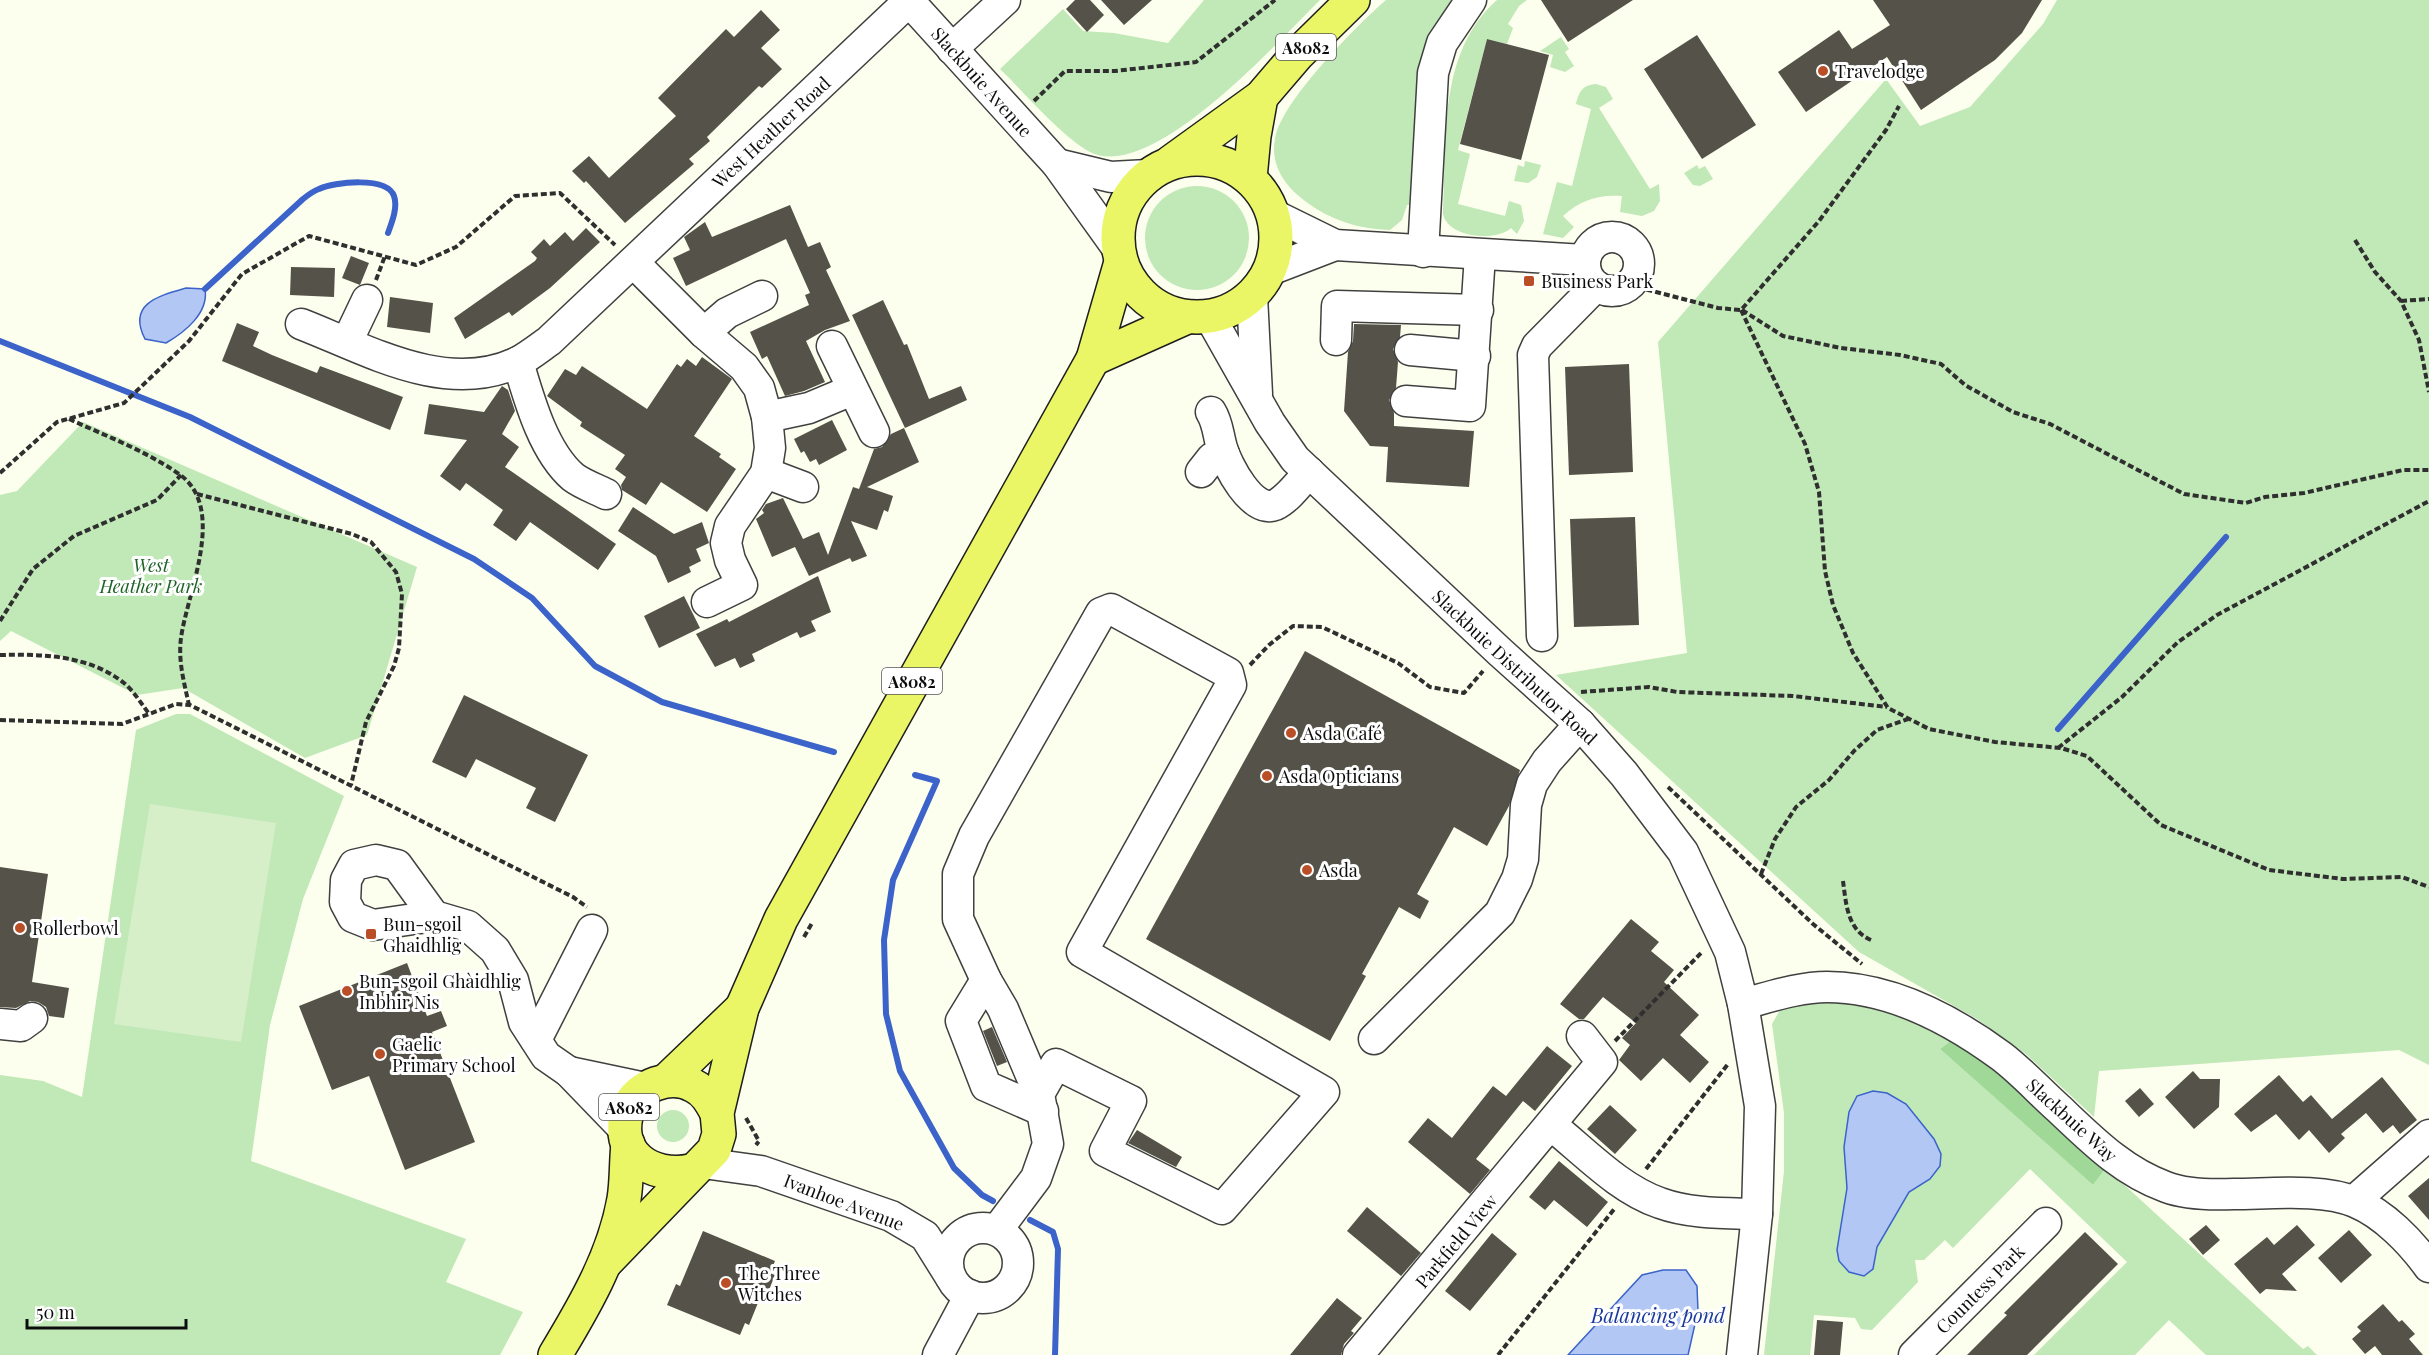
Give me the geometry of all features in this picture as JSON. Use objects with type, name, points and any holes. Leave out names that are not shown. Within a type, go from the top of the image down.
[{"type":"main road","name":"A8082","points":[[606,1262],[714,1150],[726,1119],[742,1008],[780,919],[1093,359],[1120,255],[1119,221],[1130,195],[1159,169],[1261,97],[1297,55],[1353,0]]},
{"type":"main road","points":[[1250,178],[1261,97]]},
{"type":"main road","points":[[1093,359],[1198,317],[1232,310],[1261,283],[1276,252],[1277,234],[1274,215],[1264,195],[1250,178],[1232,166],[1212,159],[1190,158],[1159,169]]},
{"type":"main road","points":[[1120,255],[1131,283],[1146,299],[1165,311],[1198,317]]},
{"type":"main road","name":"A8082","points":[[555,1355],[580,1315],[606,1262],[624,1200],[628,1108],[742,1008]]},
{"type":"main road","name":"A8082","points":[[656,1084],[684,1081],[707,1095],[726,1119]]},
{"type":"main road","name":"A8082","points":[[626,1137],[636,1158],[650,1169],[674,1174],[697,1167]]},
{"type":"street","name":"Slackbuie Avenue","points":[[909,0],[1057,164],[1120,255]]},
{"type":"street","name":"West Heather Road","points":[[302,324],[408,366],[444,375],[484,372],[518,362],[549,341],[909,0]]},
{"type":"street","points":[[952,49],[1005,0]]},
{"type":"street","points":[[1423,252],[1434,73],[1442,43],[1471,0]]},
{"type":"street","points":[[1057,164],[1111,177],[1159,169]]},
{"type":"street","points":[[1274,215],[1335,245],[1480,255],[1590,273],[1613,291],[1629,285],[1635,278],[1639,261],[1637,253],[1625,240],[1617,237],[1599,239],[1592,244],[1590,273],[1537,346],[1533,355],[1542,636]]},
{"type":"street","points":[[1257,400],[1261,283],[1335,245]]},
{"type":"street","points":[[1406,401],[1470,406],[1480,255]]},
{"type":"street","points":[[633,262],[704,333],[744,367],[759,388],[767,417],[770,448],[766,473],[730,526],[726,543],[730,560],[742,585],[707,602]]},
{"type":"street","points":[[704,333],[728,313],[762,296]]},
{"type":"street","points":[[348,342],[368,300]]},
{"type":"street","points":[[1336,340],[1337,306],[1478,310]]},
{"type":"street","name":"Slackbuie Distributor Road","points":[[1198,317],[1257,400],[1295,459],[1570,716],[1624,774],[1683,852],[1730,952],[1743,1004],[1760,1106],[1756,1214],[1742,1355]]},
{"type":"street","points":[[832,346],[874,432]]},
{"type":"street","points":[[1410,350],[1475,356]]},
{"type":"street","points":[[518,362],[533,414],[549,445],[573,477],[606,494]]},
{"type":"street","points":[[767,417],[809,408],[852,390]]},
{"type":"street","points":[[1211,412],[1217,422],[1224,454],[1250,496],[1265,506],[1279,502],[1309,472]]},
{"type":"street","points":[[1201,472],[1212,458],[1224,454]]},
{"type":"street","points":[[766,473],[803,487]]},
{"type":"street","points":[[938,1355],[960,1286],[949,1255],[953,1244],[983,1230],[1036,1178],[1048,1144],[1041,1102],[1003,1009],[986,980],[958,919],[958,874],[974,836],[1101,613],[1111,609],[1228,673],[1231,685],[1082,952],[1324,1092],[1222,1209],[1105,1151],[1131,1101],[1056,1064],[1041,1102]]},
{"type":"street","points":[[1374,1039],[1500,913],[1517,879],[1523,859],[1526,805],[1532,784],[1547,761],[1570,716]]},
{"type":"street","points":[[427,917],[468,926],[495,950],[513,980],[524,1022],[546,1056],[569,1072],[626,1137]]},
{"type":"street","points":[[536,1040],[592,930]]},
{"type":"street","points":[[986,980],[961,1021],[986,1086],[1041,1102]]},
{"type":"street","name":"Slackbuie Way","points":[[1743,1004],[1825,987],[1858,989],[1889,997],[1922,1010],[1961,1030],[2002,1057],[2108,1155],[2138,1176],[2169,1189],[2204,1195],[2312,1194],[2354,1201],[2395,1230],[2429,1267]]},
{"type":"street","points":[[0,1024],[21,1026],[32,1018]]},
{"type":"street","points":[[1582,1036],[1602,1062]]},
{"type":"street","name":"Parkfield View","points":[[1358,1355],[1602,1062]]},
{"type":"street","points":[[569,1072],[656,1084]]},
{"type":"street","name":"Ivanhoe Avenue","points":[[726,1119],[753,1164]]},
{"type":"street","points":[[1551,1125],[1630,1189],[1660,1203],[1688,1210],[1756,1214]]},
{"type":"street","points":[[2354,1201],[2429,1135]]},
{"type":"street","name":"Ivanhoe Avenue","points":[[697,1167],[753,1164],[891,1216],[925,1236],[960,1286]]},
{"type":"street","name":"Countess Park","points":[[1914,1355],[2046,1223]]},
{"type":"street","points":[[960,1286],[980,1298],[1002,1293],[1016,1276],[1018,1255],[1013,1244],[983,1230]]},
{"type":"street","name":"Ivanhoe Avenue","points":[[925,1236],[983,1230]]},
{"type":"path","points":[[1015,119],[1065,71],[1115,71],[1196,62],[1275,0]]},
{"type":"path","points":[[1741,310],[1819,221],[1886,130],[1899,106]]},
{"type":"path","points":[[2355,240],[2375,272],[2401,301],[2419,340],[2429,392]]},
{"type":"path","points":[[1629,285],[1718,308],[1741,310],[1783,336],[1941,364],[1965,385],[2013,412],[2050,424],[2184,494],[2246,503],[2265,497],[2304,493],[2403,470],[2429,470]]},
{"type":"path","points":[[2401,301],[2429,298]]},
{"type":"path","points":[[1741,310],[1805,444],[1819,492],[1825,571],[1833,605],[1853,653],[1888,708]]},
{"type":"path","points":[[69,418],[181,475],[197,494],[202,531],[197,580],[181,636],[180,666],[190,705]]},
{"type":"path","points":[[0,621],[33,569],[57,549],[74,536],[157,500],[181,475]]},
{"type":"path","points":[[197,494],[352,534],[371,542],[396,572],[402,594],[399,648],[394,666],[366,722],[351,785]]},
{"type":"path","points":[[2057,748],[2122,697],[2178,642],[2217,615],[2429,501]]},
{"type":"path","points":[[1231,685],[1269,645],[1293,626],[1322,627],[1398,663],[1430,687],[1464,693],[1500,652]]},
{"type":"path","points":[[0,655],[42,654],[91,664],[124,683],[150,715]]},
{"type":"path","points":[[1570,716],[1580,692],[1649,687],[1677,692],[1793,696],[1888,708],[1929,729],[1995,742],[2057,748],[2087,756],[2161,825],[2269,870],[2343,879],[2402,877],[2429,887]]},
{"type":"path","points":[[0,720],[122,724],[176,704],[190,705],[584,903],[590,912],[592,930]]},
{"type":"path","points":[[1761,874],[1775,839],[1796,807],[1829,780],[1854,751],[1877,730],[1909,718]]},
{"type":"path","points":[[1624,774],[1661,781],[1813,924],[1870,970]]},
{"type":"path","points":[[1843,881],[1852,923],[1860,935],[1871,940]]},
{"type":"path","points":[[801,944],[818,912]]},
{"type":"path","points":[[1602,1062],[1617,1039],[1696,958]]},
{"type":"path","points":[[726,1119],[759,1141],[753,1164]]},
{"type":"green space","points":[[1204,0],[1320,0],[1246,74],[1213,103],[1179,128],[1146,147],[1116,156],[1090,152],[1055,125],[1000,69],[1063,9],[1083,31],[1114,33],[1168,43]]},
{"type":"green space","points":[[1386,0],[1456,0],[1414,205],[1407,205],[1402,220],[1390,230],[1367,228],[1345,222],[1315,208],[1285,182],[1277,166],[1274,149],[1280,124],[1305,86],[1339,45]]},
{"type":"green space","points":[[1497,0],[1527,0],[1519,6],[1508,24],[1513,28],[1507,44],[1487,39],[1458,150],[1470,154],[1458,204],[1505,216],[1509,201],[1521,205],[1524,221],[1517,234],[1511,228],[1495,235],[1484,236],[1463,233],[1447,222],[1443,214],[1446,128],[1455,72],[1464,46],[1478,21]]},
{"type":"green space","points":[[2057,0],[2429,0],[2429,1065],[2399,1050],[2099,1071],[2094,1117],[2027,1055],[1977,1019],[1859,952],[1556,675],[1687,653],[1658,342],[1886,79],[1920,126],[1970,107],[2043,24]]},
{"type":"green space","points":[[1561,37],[1569,49],[1565,52],[1574,66],[1565,72],[1550,67],[1553,55],[1540,51]]},
{"type":"green space","points":[[1596,84],[1606,87],[1613,99],[1599,108],[1650,189],[1659,184],[1660,201],[1654,211],[1642,216],[1620,212],[1622,196],[1590,199],[1563,216],[1574,227],[1563,238],[1543,234],[1557,182],[1572,186],[1591,109],[1576,104],[1578,96],[1584,88]]},
{"type":"green space","points":[[1525,161],[1541,165],[1537,177],[1528,183],[1514,181],[1518,165],[1524,167]]},
{"type":"green space","points":[[1697,165],[1699,169],[1705,166],[1713,179],[1700,186],[1693,185],[1684,173]]},
{"type":"green space","points":[[1197,186],[1217,190],[1234,201],[1245,218],[1249,238],[1245,258],[1234,275],[1217,286],[1197,290],[1177,286],[1160,275],[1149,258],[1145,238],[1149,218],[1160,201],[1177,190]]},
{"type":"green space","name":"West Heather Park","points":[[83,422],[417,567],[367,735],[305,758],[183,688],[137,695],[11,631],[0,641],[0,495],[17,491]]},
{"type":"green space","points":[[176,714],[190,714],[344,796],[303,899],[270,1025],[251,1161],[466,1239],[446,1282],[523,1312],[500,1355],[0,1355],[0,1075],[43,1081],[82,1097],[136,730]]},
{"type":"green space","points":[[150,804],[276,823],[241,1042],[114,1024]]},
{"type":"green space","points":[[1811,1001],[1871,1006],[1957,1036],[1940,1049],[2093,1185],[2106,1168],[2303,1349],[2308,1346],[2317,1355],[2206,1355],[2169,1320],[2135,1355],[2034,1355],[2127,1262],[2030,1169],[1953,1248],[1945,1240],[1924,1260],[1915,1260],[1918,1282],[1872,1330],[1861,1329],[1855,1318],[1814,1315],[1810,1355],[1764,1355],[1784,1171],[1784,1113],[1772,1024],[1780,1010]]},
{"type":"green space","points":[[1957,1036],[2012,1077],[2106,1168],[2093,1185],[1940,1049]]},
{"type":"green space","points":[[673,1110],[684,1115],[689,1126],[684,1137],[673,1142],[662,1137],[657,1126],[662,1115]]},
{"type":"water","points":[[186,288],[205,289],[203,306],[194,321],[166,343],[145,339],[140,327],[140,317],[148,303],[165,294]]},
{"type":"water","points":[[1873,1091],[1887,1093],[1906,1104],[1934,1139],[1941,1154],[1940,1166],[1930,1179],[1909,1192],[1877,1247],[1873,1269],[1864,1276],[1849,1272],[1839,1261],[1837,1250],[1847,1188],[1844,1147],[1849,1112],[1857,1096]]},
{"type":"water","name":"Balancing pond","points":[[1663,1270],[1686,1270],[1697,1286],[1698,1311],[1688,1355],[1568,1355],[1642,1275]]},
{"type":"building","points":[[1075,0],[1090,0],[1104,15],[1087,32],[1066,9]]},
{"type":"building","points":[[1101,0],[1152,0],[1124,25]]},
{"type":"building","points":[[1541,0],[1633,0],[1568,42]]},
{"type":"building","points":[[1873,0],[2042,0],[2022,33],[1995,60],[1921,110],[1887,57],[1806,112],[1778,72],[1839,30],[1852,49],[1890,25]]},
{"type":"building","points":[[761,10],[780,30],[761,48],[782,69],[762,88],[759,86],[707,137],[710,141],[689,159],[694,164],[625,223],[586,181],[584,183],[572,171],[589,156],[609,178],[676,116],[658,98],[726,29],[734,37]]},
{"type":"building","points":[[1697,35],[1756,125],[1702,159],[1644,69]]},
{"type":"building","points":[[1487,39],[1549,55],[1521,160],[1460,144]]},
{"type":"building","points":[[790,205],[808,247],[820,242],[831,267],[826,270],[850,321],[825,330],[806,341],[825,382],[785,396],[767,356],[762,359],[750,332],[809,305],[805,295],[810,293],[786,239],[686,286],[673,258],[690,250],[684,237],[705,222],[712,237]]},
{"type":"building","points":[[586,228],[600,242],[550,288],[512,316],[509,312],[465,339],[454,318],[535,261],[537,258],[531,252],[544,239],[550,246],[565,232],[573,241]]},
{"type":"building","points":[[351,256],[369,263],[360,285],[342,278]]},
{"type":"building","points":[[291,267],[335,268],[334,297],[290,295]]},
{"type":"building","points":[[390,297],[433,303],[430,333],[387,327]]},
{"type":"building","points":[[883,300],[904,345],[907,344],[929,399],[961,386],[967,400],[905,428],[852,315]]},
{"type":"building","points":[[237,323],[259,332],[253,346],[272,355],[317,373],[320,366],[403,397],[390,430],[222,361]]},
{"type":"building","points":[[1354,324],[1401,325],[1400,337],[1393,349],[1398,362],[1396,388],[1389,400],[1394,413],[1394,426],[1474,431],[1469,487],[1386,482],[1388,447],[1370,446],[1344,411],[1348,352],[1353,341]]},
{"type":"building","points":[[702,357],[732,379],[694,436],[721,454],[719,457],[736,469],[707,512],[661,482],[646,505],[622,490],[621,485],[626,477],[615,469],[625,455],[580,426],[582,422],[547,396],[565,369],[576,375],[582,366],[647,409],[677,364],[681,367],[687,359],[696,366]]},
{"type":"building","points":[[1629,364],[1633,472],[1569,475],[1565,367]]},
{"type":"building","points":[[502,386],[508,390],[515,411],[502,434],[519,447],[505,467],[616,544],[598,570],[530,522],[516,541],[493,525],[503,510],[466,483],[460,491],[440,476],[467,440],[424,434],[429,404],[484,412]]},
{"type":"building","points":[[832,420],[847,450],[819,465],[816,459],[810,462],[804,451],[801,453],[794,439]]},
{"type":"building","points":[[904,428],[919,462],[867,487],[893,496],[888,512],[884,510],[877,530],[851,521],[867,556],[852,562],[850,558],[809,576],[795,547],[772,557],[756,519],[764,513],[762,510],[766,504],[783,498],[803,539],[819,532],[828,555],[853,487],[859,489],[874,449],[882,447],[891,434]]},
{"type":"building","points":[[633,507],[674,534],[702,522],[709,543],[696,549],[701,561],[689,567],[691,572],[668,583],[656,556],[618,531]]},
{"type":"building","points":[[1635,517],[1639,625],[1574,627],[1570,519]]},
{"type":"building","points":[[818,576],[831,612],[811,621],[816,631],[800,638],[797,632],[752,654],[755,661],[740,668],[735,658],[715,667],[696,634],[727,619],[729,622]]},
{"type":"building","points":[[684,596],[700,628],[659,648],[644,616]]},
{"type":"building","name":"Asda","points":[[1305,651],[1520,770],[1509,806],[1487,846],[1454,827],[1417,894],[1429,901],[1420,919],[1399,907],[1362,974],[1366,976],[1330,1041],[1146,939]]},
{"type":"building","points":[[464,695],[588,755],[555,822],[526,808],[536,788],[476,759],[466,778],[432,762]]},
{"type":"building","name":"Rollerbowl","points":[[0,867],[48,874],[32,982],[69,988],[64,1018],[49,1016],[46,1007],[38,1002],[30,1001],[16,1008],[0,1007]]},
{"type":"building","points":[[1631,919],[1659,942],[1651,951],[1674,970],[1664,982],[1699,1015],[1680,1035],[1709,1062],[1690,1083],[1663,1058],[1641,1081],[1619,1060],[1630,1045],[1622,1038],[1636,1023],[1603,997],[1584,1019],[1579,1019],[1560,1004]]},
{"type":"building","name":"Gaelic Primary School","points":[[407,963],[427,1016],[441,1011],[447,1026],[432,1032],[475,1142],[405,1170],[369,1076],[332,1090],[299,1006]]},
{"type":"building","points":[[992,1027],[1007,1062],[997,1066],[983,1031]]},
{"type":"building","points":[[1547,1046],[1572,1066],[1535,1111],[1523,1101],[1476,1159],[1490,1170],[1470,1194],[1408,1142],[1428,1118],[1452,1138],[1493,1086],[1506,1096]]},
{"type":"building","points":[[2193,1071],[2200,1079],[2220,1079],[2219,1107],[2194,1129],[2165,1097]]},
{"type":"building","points":[[2279,1075],[2303,1102],[2311,1095],[2332,1119],[2382,1077],[2417,1120],[2400,1134],[2393,1125],[2383,1133],[2366,1113],[2341,1134],[2345,1138],[2329,1153],[2309,1130],[2299,1140],[2276,1114],[2251,1132],[2234,1114]]},
{"type":"building","points":[[2140,1088],[2154,1104],[2139,1117],[2125,1101]]},
{"type":"building","points":[[1610,1105],[1637,1130],[1615,1154],[1587,1129]]},
{"type":"building","points":[[1137,1130],[1182,1157],[1176,1167],[1128,1143]]},
{"type":"building","points":[[1559,1161],[1608,1202],[1587,1227],[1554,1200],[1545,1210],[1529,1197]]},
{"type":"building","points":[[2429,1178],[2429,1220],[2408,1196]]},
{"type":"building","points":[[1367,1207],[1421,1253],[1401,1276],[1347,1231]]},
{"type":"building","points":[[2206,1225],[2220,1240],[2203,1255],[2189,1239]]},
{"type":"building","points":[[2297,1225],[2315,1245],[2282,1274],[2297,1291],[2266,1289],[2260,1294],[2234,1264],[2267,1237],[2274,1245]]},
{"type":"building","points":[[2349,1230],[2372,1255],[2341,1283],[2318,1258]]},
{"type":"building","name":"The Three Witches","points":[[703,1231],[775,1261],[770,1273],[775,1275],[769,1290],[764,1288],[749,1325],[745,1323],[740,1335],[667,1305],[676,1284],[680,1286]]},
{"type":"building","points":[[2085,1232],[2118,1264],[2027,1355],[1967,1355],[2007,1315],[2004,1313]]},
{"type":"building","points":[[1492,1233],[1517,1254],[1470,1311],[1445,1291]]},
{"type":"building","points":[[1337,1298],[1362,1318],[1351,1331],[1354,1333],[1344,1344],[1341,1355],[1290,1355]]},
{"type":"building","points":[[2383,1304],[2399,1322],[2402,1320],[2415,1334],[2409,1339],[2423,1355],[2382,1355],[2375,1346],[2365,1354],[2352,1339],[2361,1331],[2357,1327]]},
{"type":"building","points":[[1817,1320],[1843,1322],[1840,1355],[1814,1355]]},
{"type":"waterway","points":[[205,289],[303,199],[326,186],[360,182],[381,185],[389,190],[394,196],[395,205],[388,233]]},
{"type":"waterway","points":[[0,341],[190,417],[474,559],[532,598],[595,666],[662,702],[834,752]]},
{"type":"waterway","points":[[2058,729],[2226,537]]},
{"type":"waterway","points":[[915,775],[937,781],[893,880],[884,940],[886,1014],[900,1071],[954,1168],[982,1195],[993,1201]]},
{"type":"waterway","points":[[1030,1220],[1053,1232],[1058,1249],[1055,1355]]},
{"type":"place","name":"Travelodge","points":[[1823,71]]},
{"type":"place","name":"Business Park","points":[[1529,281]]},
{"type":"place","name":"Asda Café","points":[[1291,733]]},
{"type":"place","name":"Asda Opticians","points":[[1267,776]]},
{"type":"place","name":"Asda","points":[[1307,870]]},
{"type":"place","name":"Rollerbowl","points":[[20,928]]},
{"type":"place","name":"Bun-sgoil Ghaidhlig","points":[[371,934]]},
{"type":"place","name":"Bun-sgoil Ghàidhlig Inbhir Nis","points":[[347,991]]},
{"type":"place","name":"Gaelic Primary School","points":[[380,1054]]},
{"type":"place","name":"The Three Witches","points":[[726,1283]]}]
